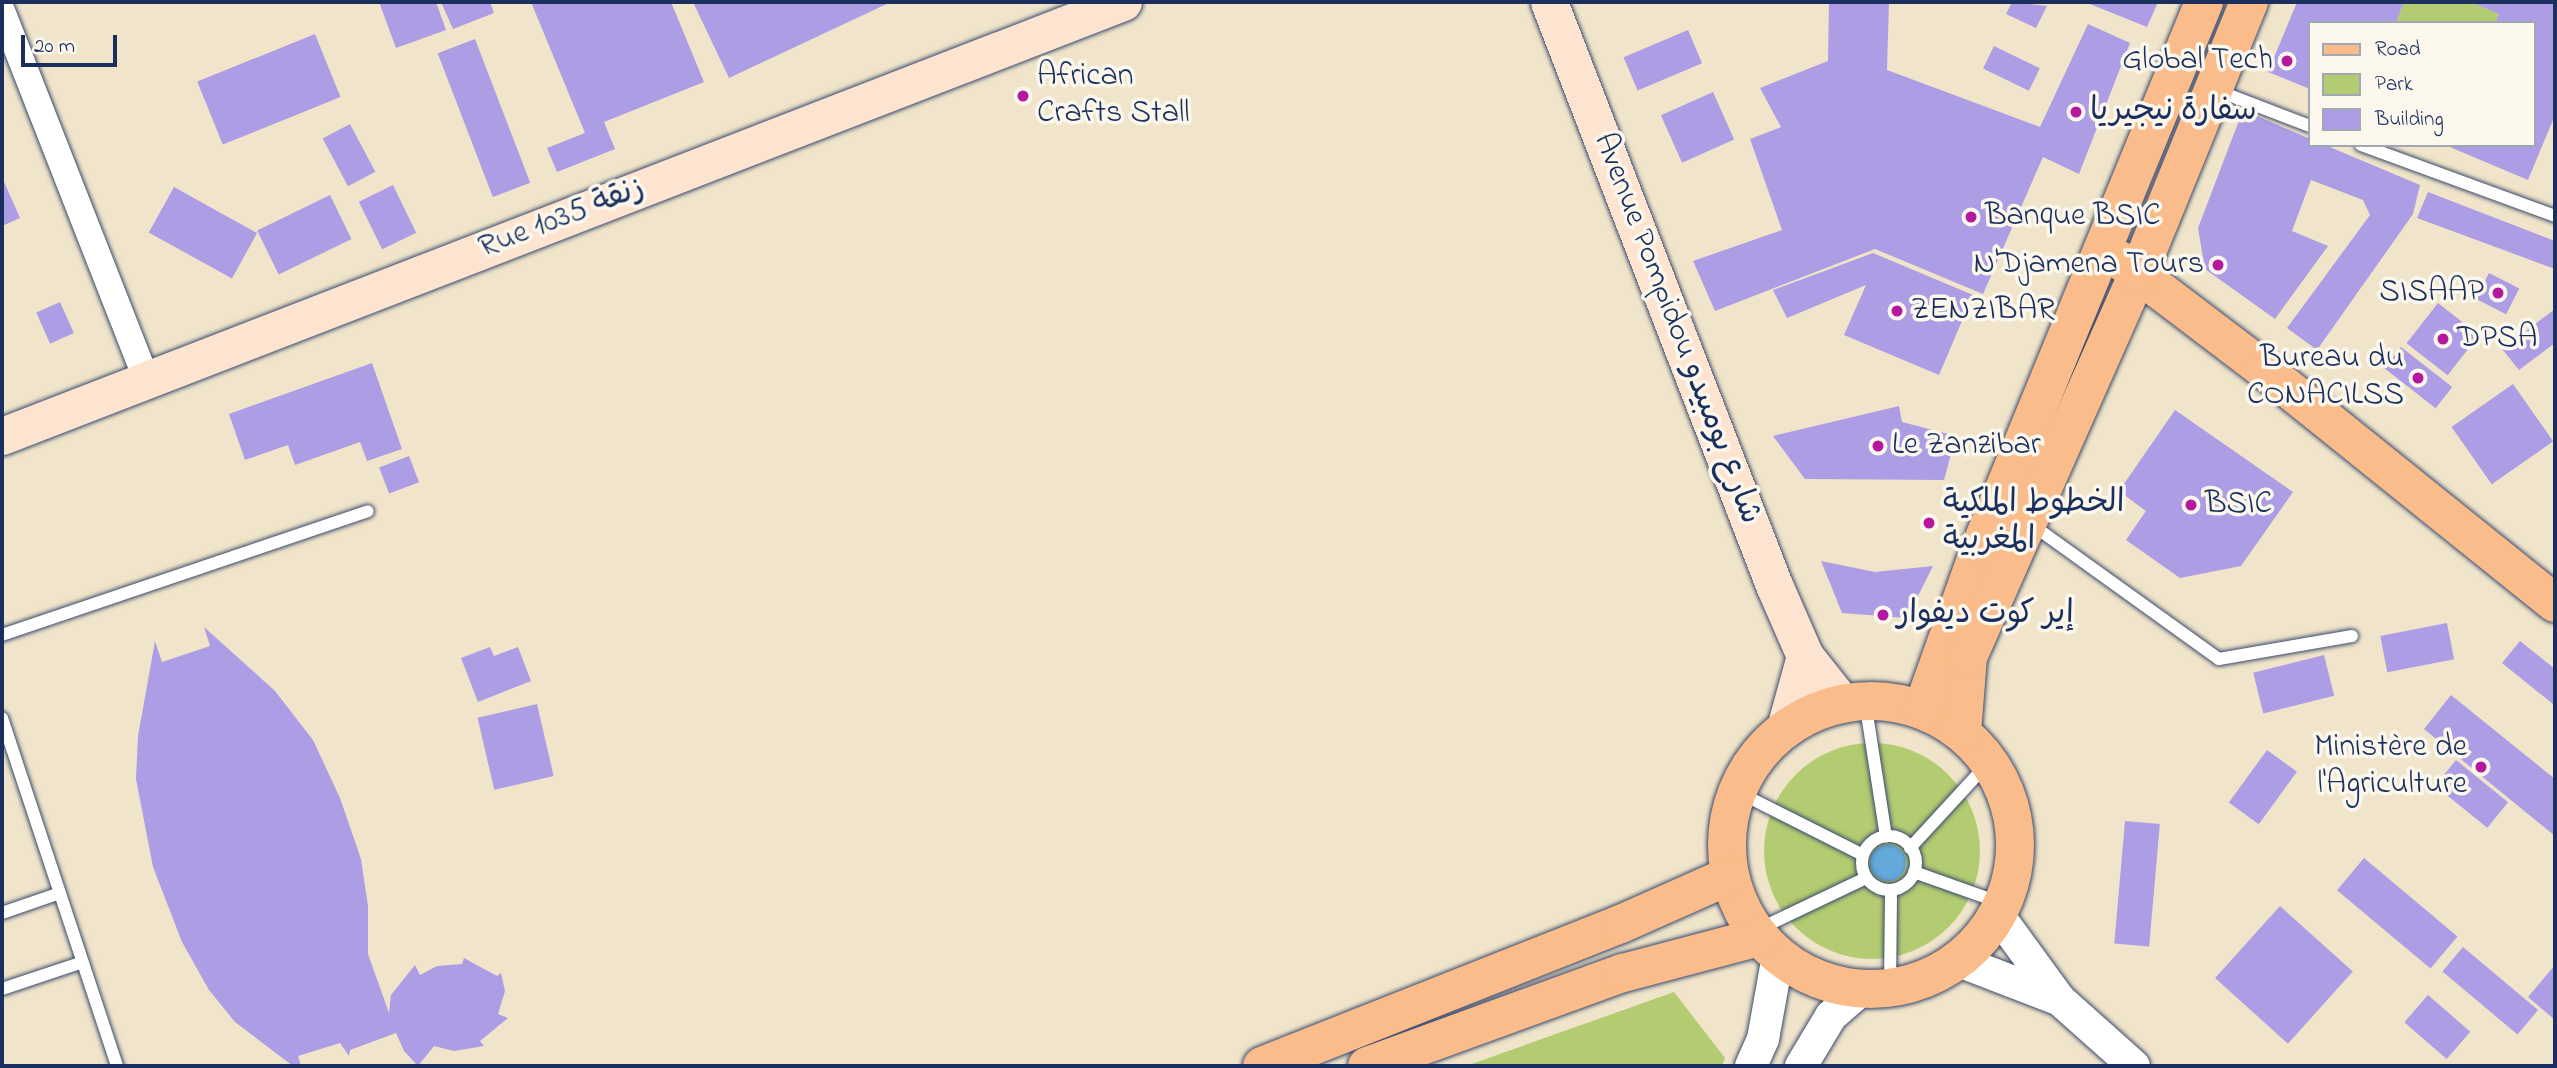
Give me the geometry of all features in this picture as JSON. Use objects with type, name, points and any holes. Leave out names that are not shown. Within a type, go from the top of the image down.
[{"type":"main road","name":"Rue 1035 زنقة","points":[[2,436],[1123,2]]},
{"type":"main road","name":"Avenue Pompidou شارع بومبيدو","points":[[1549,2],[1805,656],[1854,702]]},
{"type":"main road","points":[[1922,710],[1981,545],[2204,2]]},
{"type":"main road","points":[[1962,733],[1968,657],[2026,520],[2138,274],[2249,2]]},
{"type":"main road","points":[[2103,247],[2555,603]]},
{"type":"main road","points":[[1785,728],[1805,656]]},
{"type":"main road","points":[[1854,702],[1922,710],[1962,733],[1989,762],[2004,788],[2016,846],[2001,909],[1986,934],[1959,961],[1927,979],[1875,989],[1817,979],[1764,941],[1729,876],[1728,822],[1737,792],[1764,747],[1785,728],[1854,702]]},
{"type":"main road","points":[[1262,1066],[1621,924],[1729,876]]},
{"type":"main road","points":[[1367,1066],[1623,973],[1764,941]]},
{"type":"street","points":[[2,11],[146,379]]},
{"type":"street","points":[[2001,909],[2060,1000],[2134,1066]]},
{"type":"street","points":[[1751,1066],[1763,1038],[1764,941]]},
{"type":"street","points":[[1959,961],[2060,1000]]},
{"type":"street","points":[[1801,1066],[1831,1016],[1875,989]]},
{"type":"lane","points":[[2212,89],[2308,125]]},
{"type":"lane","points":[[2366,147],[2555,216]]},
{"type":"lane","points":[[2,635],[368,511]]},
{"type":"lane","points":[[2026,520],[2219,659],[2353,636]]},
{"type":"lane","points":[[1854,702],[1886,836]]},
{"type":"lane","points":[[2,718],[117,1066]]},
{"type":"lane","points":[[1910,848],[1989,762]]},
{"type":"lane","points":[[1737,792],[1863,855]]},
{"type":"lane","points":[[1886,836],[1910,848]]},
{"type":"lane","points":[[1866,878],[1863,855],[1868,845],[1886,836]]},
{"type":"lane","points":[[1910,848],[1914,872]]},
{"type":"lane","points":[[1914,872],[2001,909]]},
{"type":"lane","points":[[1866,878],[1891,890],[1901,887],[1914,872]]},
{"type":"lane","points":[[1764,941],[1866,878]]},
{"type":"lane","points":[[1875,989],[1891,890]]},
{"type":"lane","points":[[2,913],[60,892]]},
{"type":"lane","points":[[2,989],[83,962]]},
{"type":"green space","points":[[2404,2],[2470,2],[2499,14],[2496,21],[2397,21]]},
{"type":"green space","points":[[1872,743],[1913,751],[1949,774],[1972,810],[1980,851],[1972,892],[1949,928],[1913,951],[1872,959],[1831,951],[1795,928],[1772,892],[1764,851],[1772,810],[1795,774],[1831,751]]},
{"type":"green space","points":[[1674,992],[1725,1058],[1722,1066],[1466,1066]]},
{"type":"water","points":[[1888,845],[1901,850],[1906,863],[1901,876],[1888,881],[1875,876],[1870,863],[1875,850]]},
{"type":"building","points":[[379,2],[436,2],[446,30],[396,48]]},
{"type":"building","points":[[441,2],[490,2],[494,13],[453,29]]},
{"type":"building","points":[[531,2],[671,2],[704,82],[604,122],[615,149],[557,172],[547,148],[585,133]]},
{"type":"building","points":[[693,2],[891,2],[729,78]]},
{"type":"building","points":[[1829,2],[1889,2],[1887,70],[2040,127],[2088,24],[2130,43],[2079,174],[2043,157],[1983,294],[1875,249],[1715,311],[1693,261],[1782,230],[1750,139],[1781,127],[1760,88],[1828,61]]},
{"type":"building","points":[[2012,2],[2047,6],[2036,28],[2006,14]]},
{"type":"building","points":[[2085,2],[2158,2],[2147,27]]},
{"type":"building","points":[[2297,2],[2404,2],[2397,21],[2308,21],[2308,88],[2268,72]]},
{"type":"building","points":[[2470,2],[2555,2],[2555,115],[2528,180],[2450,147],[2536,147],[2536,21],[2496,21],[2499,14]]},
{"type":"building","points":[[1688,30],[1702,63],[1638,90],[1624,57]]},
{"type":"building","points":[[315,34],[340,97],[223,145],[197,82]]},
{"type":"building","points":[[475,39],[530,183],[493,197],[438,53]]},
{"type":"building","points":[[1994,46],[2040,68],[2029,91],[1983,68]]},
{"type":"building","points":[[1713,92],[1734,140],[1682,163],[1661,115]]},
{"type":"building","points":[[2243,110],[2308,138],[2308,147],[2330,147],[2420,185],[2413,214],[2317,350],[2287,328],[2370,215],[2363,200],[2311,180],[2292,231],[2328,246],[2275,319],[2205,269],[2198,228]]},
{"type":"building","points":[[350,124],[375,172],[348,186],[323,139]]},
{"type":"building","points":[[2,177],[20,218],[2,226]]},
{"type":"building","points":[[393,185],[416,233],[382,249],[359,202]]},
{"type":"building","points":[[174,187],[257,233],[232,279],[149,232]]},
{"type":"building","points":[[2428,192],[2555,241],[2555,269],[2417,218]]},
{"type":"building","points":[[330,195],[351,239],[279,275],[257,231]]},
{"type":"building","points":[[1873,253],[1973,295],[1939,375],[1844,335],[1866,285],[1787,318],[1773,290]]},
{"type":"building","name":"SISAAP","points":[[2489,273],[2519,288],[2506,314],[2476,299]]},
{"type":"building","points":[[60,302],[74,333],[50,344],[36,313]]},
{"type":"building","name":"DPSA","points":[[2438,303],[2479,335],[2448,375],[2407,343]]},
{"type":"building","points":[[2555,309],[2555,343],[2519,370],[2502,349]]},
{"type":"building","name":"Bureau du CONACILSS","points":[[2401,347],[2452,387],[2436,408],[2384,368]]},
{"type":"building","points":[[372,363],[402,449],[367,461],[360,442],[295,465],[288,445],[245,460],[229,414]]},
{"type":"building","points":[[2513,384],[2553,441],[2492,484],[2452,427]]},
{"type":"building","points":[[1899,406],[1902,422],[1956,436],[1944,480],[1805,479],[1773,436]]},
{"type":"building","points":[[2175,410],[2293,492],[2241,566],[2180,578],[2126,540],[2146,511],[2119,491]]},
{"type":"building","points":[[409,456],[419,482],[389,494],[379,467]]},
{"type":"building","points":[[1821,561],[1875,572],[1933,566],[1907,618],[1842,613]]},
{"type":"building","points":[[2447,623],[2454,659],[2387,672],[2380,636]]},
{"type":"building","points":[[204,627],[275,691],[313,740],[340,798],[361,859],[368,906],[368,954],[389,1013],[391,995],[415,965],[420,975],[437,966],[462,964],[464,958],[497,976],[501,973],[505,991],[498,1014],[508,1018],[480,1041],[484,1046],[454,1051],[434,1046],[418,1066],[404,1051],[396,1033],[350,1050],[349,1056],[340,1043],[298,1056],[301,1066],[293,1066],[235,1022],[209,990],[182,942],[153,867],[136,779],[138,736],[155,641],[162,662],[210,646]]},
{"type":"building","points":[[2520,641],[2555,669],[2553,704],[2502,663]]},
{"type":"building","points":[[490,647],[494,656],[518,647],[531,681],[478,702],[461,658]]},
{"type":"building","points":[[2324,655],[2334,696],[2263,713],[2253,673]]},
{"type":"building","points":[[2451,695],[2555,779],[2555,836],[2424,729]]},
{"type":"building","points":[[537,704],[554,776],[494,790],[478,718]]},
{"type":"building","points":[[2267,750],[2297,772],[2259,824],[2229,803]]},
{"type":"building","points":[[2456,760],[2508,802],[2487,828],[2435,786]]},
{"type":"building","points":[[2125,821],[2160,824],[2149,947],[2114,944]]},
{"type":"building","points":[[2364,858],[2457,936],[2430,969],[2337,890]]},
{"type":"building","points":[[2280,906],[2353,972],[2288,1044],[2215,978]]},
{"type":"building","points":[[2463,947],[2538,1010],[2518,1035],[2442,972]]},
{"type":"building","points":[[2555,965],[2555,1020],[2528,997]]},
{"type":"building","points":[[2428,995],[2470,1032],[2447,1059],[2404,1022]]},
{"type":"place","name":"Global Tech","points":[[2287,61]]},
{"type":"place","name":"African Crafts Stall","points":[[1023,96]]},
{"type":"place","name":"سفارة نيجيريا","points":[[2076,112]]},
{"type":"place","name":"Banque BSIC","points":[[1971,217]]},
{"type":"place","name":"N'Djamena Tours","points":[[2218,265]]},
{"type":"place","name":"SISAAP","points":[[2498,293]]},
{"type":"place","name":"ZENZIBAR","points":[[1897,311]]},
{"type":"place","name":"DPSA","points":[[2443,339]]},
{"type":"place","name":"Bureau du CONACILSS","points":[[2418,378]]},
{"type":"place","name":"Le Zanzibar","points":[[1878,446]]},
{"type":"place","name":"BSIC","points":[[2191,505]]},
{"type":"place","name":"الخطوط الملكية المغربية","points":[[1929,523]]},
{"type":"place","name":"إير كوت ديفوار","points":[[1883,615]]},
{"type":"place","name":"Ministère de l'Agriculture","points":[[2481,767]]}]
